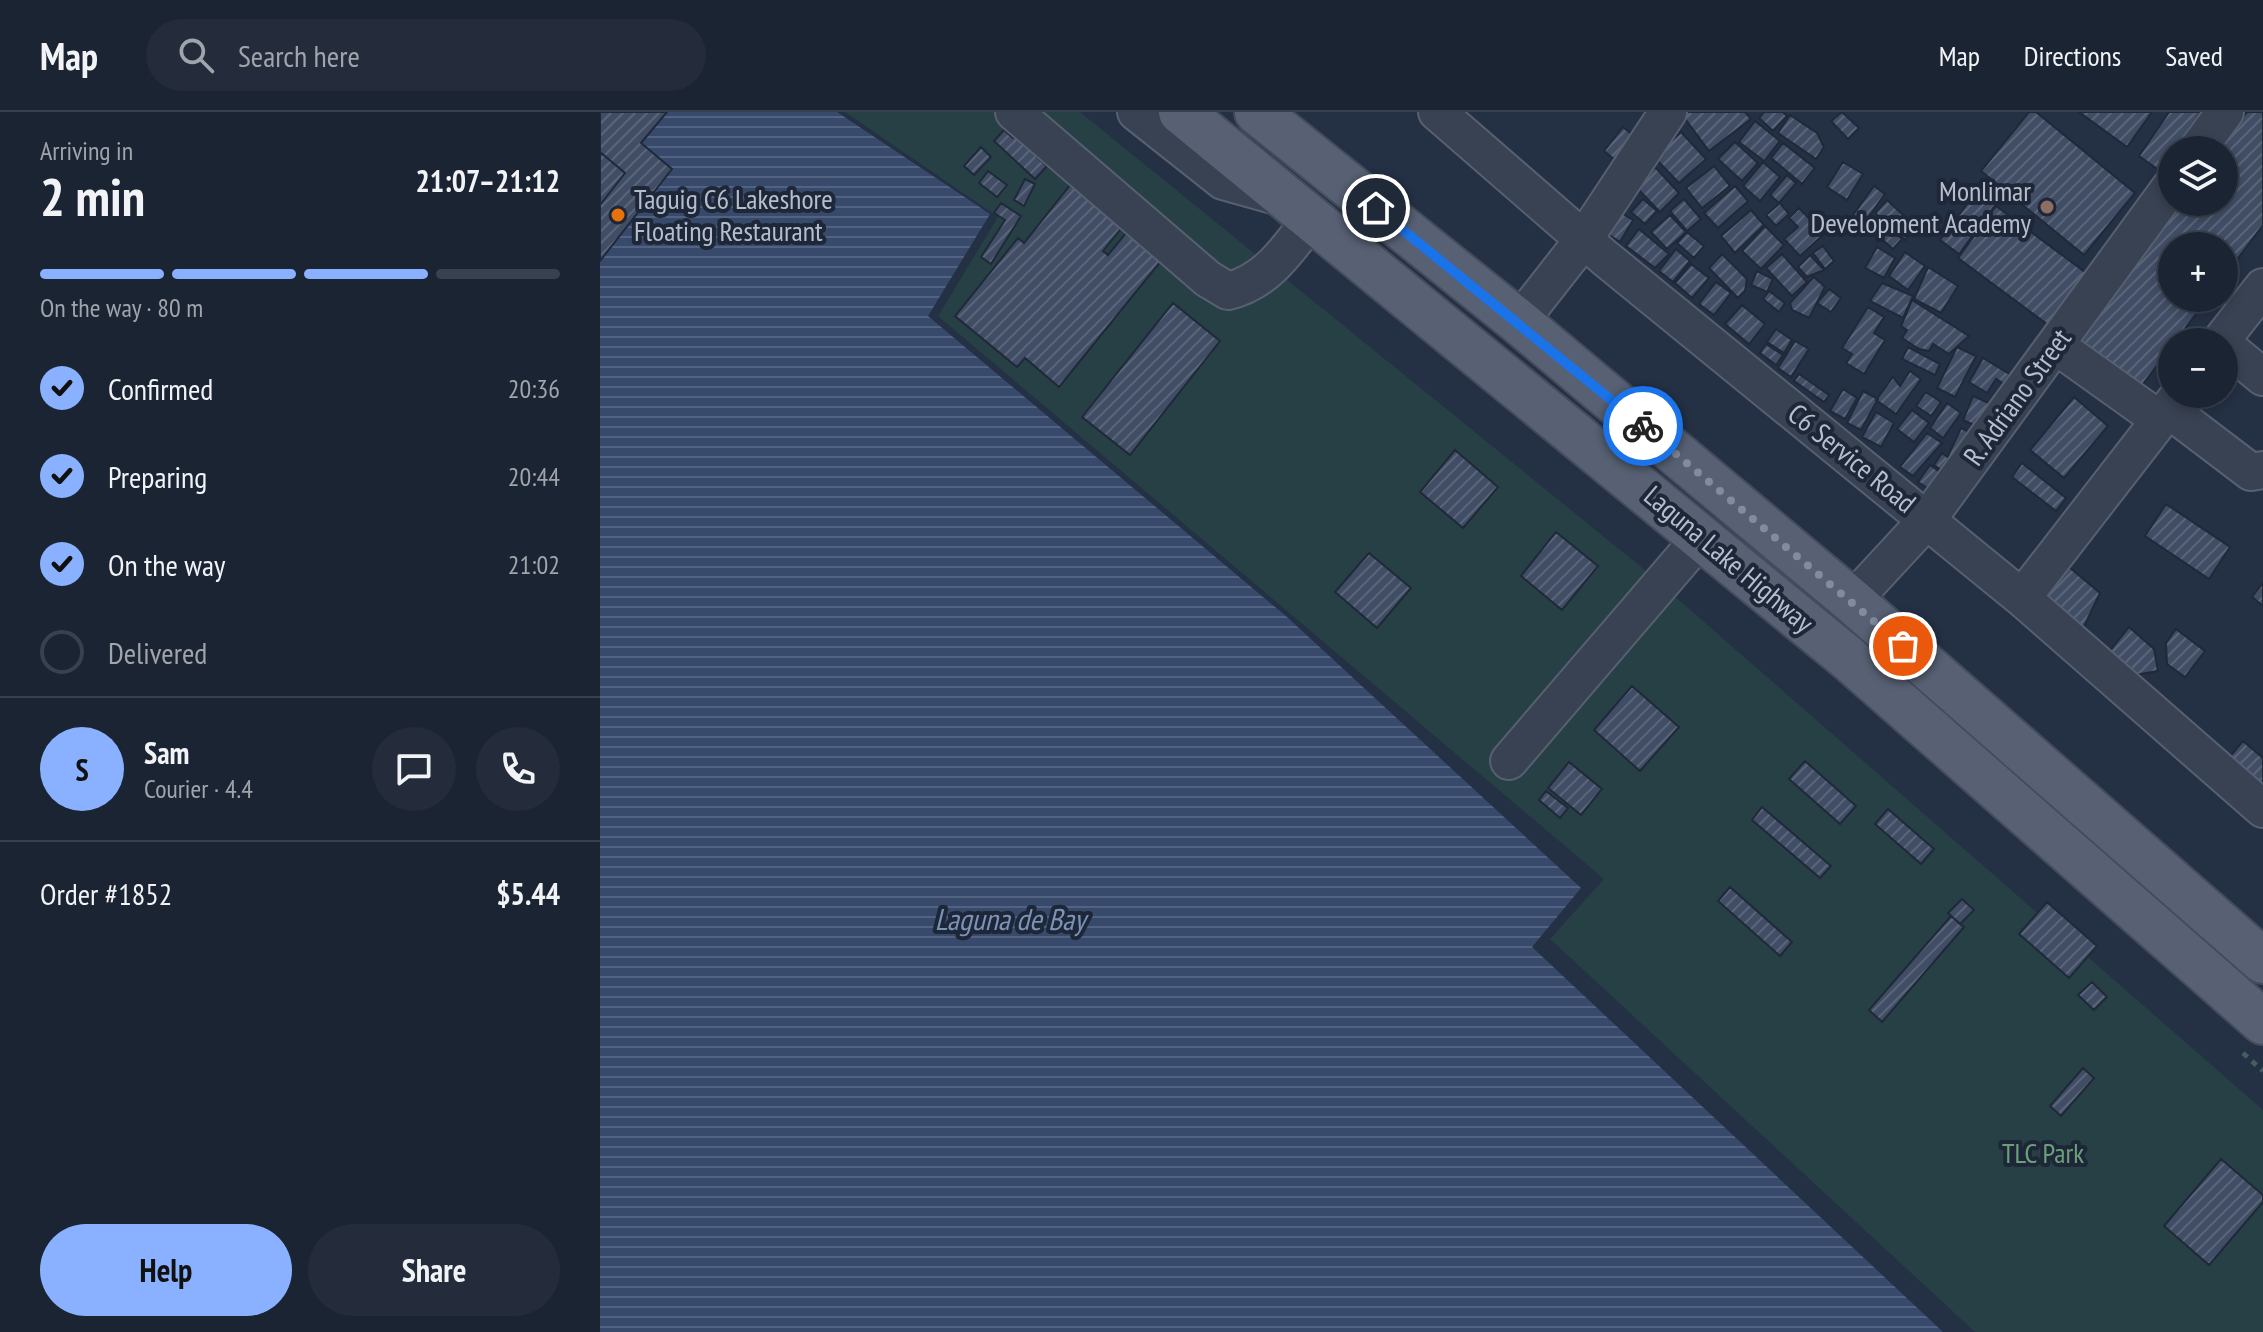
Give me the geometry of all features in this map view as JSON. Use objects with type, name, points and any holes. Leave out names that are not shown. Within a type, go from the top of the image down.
[{"type":"main road","name":"Laguna Lake Highway","points":[[1181,112],[1849,659],[2263,1022]]},
{"type":"main road","name":"Laguna Lake Highway","points":[[1257,112],[1532,306],[1862,591],[2263,961]]},
{"type":"street","points":[[1014,112],[1208,279],[1228,291],[1251,286],[1288,251],[1300,208],[1223,181],[1136,112]]},
{"type":"street","name":"C6 Service Road","points":[[1437,112],[1586,253],[1921,527],[2022,598],[2263,809]]},
{"type":"street","points":[[1532,306],[1586,253],[1668,112]]},
{"type":"street","points":[[2207,136],[2225,112]]},
{"type":"street","name":"R. Adriano Street","points":[[1862,591],[1921,527],[2158,204]]},
{"type":"street","points":[[2232,328],[2263,287]]},
{"type":"street","points":[[2055,345],[2158,402]]},
{"type":"street","points":[[2238,357],[2263,377]]},
{"type":"street","points":[[2022,598],[2169,408],[2251,472],[2263,470]]},
{"type":"street","points":[[1509,761],[1702,536]]},
{"type":"green space","name":"TLC Park","points":[[845,112],[1080,112],[1640,566],[2263,1110],[2263,1332],[1975,1332],[1550,939],[1604,879],[938,316],[998,217]]},
{"type":"water","name":"Laguna de Bay","points":[[600,112],[837,112],[990,214],[928,316],[1287,617],[1581,888],[1532,947],[1943,1332],[600,1332]]},
{"type":"building","name":"Taguig C6 Lakeshore Floating Restaurant","points":[[600,112],[667,112],[641,143],[672,169],[600,261]]},
{"type":"building","points":[[1680,112],[1745,112],[1751,119],[1709,151]]},
{"type":"building","points":[[1764,112],[1783,112],[1787,116],[1773,131],[1759,118]]},
{"type":"building","points":[[1842,112],[1859,128],[1848,139],[1831,121]]},
{"type":"building","points":[[2029,112],[2036,112],[2135,193],[2084,255],[1981,171]]},
{"type":"building","points":[[2079,112],[2152,112],[2127,147]]},
{"type":"building","points":[[2169,112],[2201,112],[2184,136],[2158,136],[2158,170],[2139,156]]},
{"type":"building","points":[[2247,112],[2263,112],[2263,225],[2238,258],[2238,232],[2158,232],[2158,312],[2197,312],[2185,328],[2158,328],[2158,364],[2140,388],[2076,340],[2169,216],[2238,216],[2238,136],[2229,136]]},
{"type":"building","points":[[1790,115],[1817,133],[1824,147],[1816,159],[1778,133]]},
{"type":"building","points":[[1755,121],[1780,141],[1764,161],[1739,142]]},
{"type":"building","points":[[1623,127],[1645,145],[1625,168],[1604,151]]},
{"type":"building","points":[[1004,130],[1013,138],[1021,130],[1044,151],[1037,157],[1047,166],[1035,179],[994,141]]},
{"type":"building","points":[[1681,132],[1706,159],[1679,183],[1654,157]]},
{"type":"building","points":[[1735,142],[1758,163],[1742,181],[1718,159]]},
{"type":"building","points":[[1783,143],[1815,168],[1802,184],[1771,158]]},
{"type":"building","points":[[981,147],[991,157],[974,175],[964,166]]},
{"type":"building","points":[[600,152],[625,173],[600,205]]},
{"type":"building","points":[[1763,162],[1780,177],[1760,201],[1743,186]]},
{"type":"building","points":[[1843,162],[1863,174],[1847,200],[1827,187]]},
{"type":"building","points":[[1714,166],[1730,186],[1702,208],[1686,188]]},
{"type":"building","points":[[1655,167],[1679,193],[1660,212],[1635,186]]},
{"type":"building","points":[[988,171],[1007,185],[997,197],[979,183]]},
{"type":"building","points":[[1787,175],[1796,183],[1779,203],[1770,195]]},
{"type":"building","points":[[1025,179],[1035,184],[1024,206],[1014,200]]},
{"type":"building","points":[[1071,184],[1123,226],[1103,251],[1108,255],[1127,232],[1161,261],[1059,387],[1025,358],[1017,367],[955,316],[1018,238],[1024,243]]},
{"type":"building","points":[[1735,186],[1748,201],[1718,228],[1704,213]]},
{"type":"building","points":[[1874,186],[1885,194],[1862,226],[1851,218]]},
{"type":"building","points":[[1980,187],[1999,200],[1959,254],[1940,240]]},
{"type":"building","points":[[1643,199],[1657,211],[1645,224],[1631,212]]},
{"type":"building","points":[[1684,199],[1701,219],[1687,231],[1670,211]]},
{"type":"building","points":[[1887,200],[1916,227],[1905,240],[1875,213]]},
{"type":"building","points":[[1001,203],[1021,216],[991,264],[981,257],[1005,220],[994,213]]},
{"type":"building","points":[[1780,203],[1789,214],[1776,226],[1766,215]]},
{"type":"building","points":[[1610,206],[1633,220],[1620,242],[1597,227]]},
{"type":"building","points":[[1996,206],[2097,281],[2059,333],[1958,258]]},
{"type":"building","points":[[1799,208],[1824,234],[1800,256],[1784,239],[1798,227],[1789,218]]},
{"type":"building","points":[[1751,210],[1764,225],[1735,253],[1721,236]]},
{"type":"building","points":[[1670,215],[1686,232],[1667,249],[1651,232]]},
{"type":"building","points":[[1877,217],[1902,239],[1893,249],[1868,227]]},
{"type":"building","points":[[1765,226],[1784,245],[1761,269],[1742,251]]},
{"type":"building","points":[[1639,229],[1669,254],[1655,268],[1626,246]]},
{"type":"building","points":[[1687,232],[1704,246],[1694,258],[1677,243]]},
{"type":"building","points":[[1823,246],[1834,261],[1825,269],[1813,253]]},
{"type":"building","points":[[1877,247],[1895,258],[1884,278],[1865,268]]},
{"type":"building","points":[[1676,249],[1690,261],[1673,282],[1659,271]]},
{"type":"building","points":[[1905,252],[1925,266],[1908,290],[1889,276]]},
{"type":"building","points":[[1722,254],[1747,279],[1745,291],[1738,298],[1709,268]]},
{"type":"building","points":[[1782,254],[1807,282],[1792,296],[1766,268]]},
{"type":"building","points":[[1810,255],[1824,270],[1807,277],[1798,267]]},
{"type":"building","points":[[1691,264],[1709,278],[1692,298],[1675,283]]},
{"type":"building","points":[[1928,267],[1958,286],[1941,313],[1914,299]]},
{"type":"building","points":[[1757,271],[1773,279],[1767,292],[1751,285]]},
{"type":"building","points":[[1814,277],[1825,287],[1809,318],[1792,310],[1790,303]]},
{"type":"building","points":[[1716,282],[1731,293],[1714,315],[1699,304]]},
{"type":"building","points":[[1882,283],[1913,296],[1903,318],[1870,301]]},
{"type":"building","points":[[1829,289],[1841,298],[1831,312],[1817,303]]},
{"type":"building","points":[[1769,291],[1785,303],[1779,312],[1763,299]]},
{"type":"building","points":[[1912,300],[1969,336],[1949,354],[1933,344],[1929,351],[1919,349],[1902,338],[1907,330],[1901,326]]},
{"type":"building","points":[[1173,303],[1220,341],[1130,455],[1082,417]]},
{"type":"building","points":[[1742,305],[1765,324],[1749,344],[1725,324]]},
{"type":"building","points":[[1868,307],[1884,317],[1874,333],[1885,340],[1864,374],[1846,363],[1852,354],[1842,348]]},
{"type":"building","points":[[1776,329],[1792,340],[1784,353],[1767,342]]},
{"type":"building","points":[[1795,341],[1809,349],[1791,377],[1778,368]]},
{"type":"building","points":[[1766,344],[1783,355],[1776,365],[1760,353]]},
{"type":"building","points":[[1908,347],[1940,364],[1935,375],[1902,359]]},
{"type":"building","points":[[1957,347],[1976,356],[1955,397],[1937,388]]},
{"type":"building","points":[[1983,358],[2016,378],[2010,388],[1996,379],[1987,393],[1969,382]]},
{"type":"building","points":[[1910,371],[1921,379],[1896,414],[1876,400],[1893,377],[1900,386]]},
{"type":"building","points":[[1799,374],[1829,395],[1824,402],[1794,381]]},
{"type":"building","points":[[1843,389],[1857,398],[1845,419],[1830,411]]},
{"type":"building","points":[[1863,391],[1878,399],[1861,430],[1847,423]]},
{"type":"building","points":[[1926,392],[1941,402],[1931,416],[1916,406]]},
{"type":"building","points":[[1973,396],[1998,407],[1987,431],[1963,420]]},
{"type":"building","points":[[2074,397],[2108,426],[2064,478],[2030,450]]},
{"type":"building","points":[[1947,403],[1961,413],[1943,438],[1930,428]]},
{"type":"building","points":[[1912,410],[1929,423],[1914,442],[1897,429]]},
{"type":"building","points":[[1876,412],[1894,423],[1881,447],[1862,437]]},
{"type":"building","points":[[1961,428],[1978,436],[1965,464],[1948,456]]},
{"type":"building","points":[[1927,433],[1942,443],[1913,476],[1900,467]]},
{"type":"building","points":[[1455,450],[1498,487],[1463,528],[1420,492]]},
{"type":"building","points":[[1942,453],[1961,467],[1953,478],[1934,465]]},
{"type":"building","points":[[2022,463],[2066,498],[2056,511],[2012,477]]},
{"type":"building","points":[[1930,465],[1947,477],[1935,493],[1918,482]]},
{"type":"building","points":[[2166,504],[2230,547],[2209,579],[2145,536]]},
{"type":"building","points":[[1556,532],[1598,566],[1562,610],[1521,576]]},
{"type":"building","points":[[1369,553],[1411,588],[1377,628],[1335,592]]},
{"type":"building","points":[[2069,567],[2100,593],[2079,637],[2039,603]]},
{"type":"building","points":[[2263,583],[2263,606],[2252,597]]},
{"type":"building","points":[[2129,627],[2154,649],[2158,671],[2135,675],[2109,652]]},
{"type":"building","points":[[2176,629],[2205,651],[2185,677],[2167,664],[2166,643]]},
{"type":"building","points":[[1632,686],[1679,727],[1640,771],[1594,730]]},
{"type":"building","points":[[2243,741],[2263,758],[2263,794],[2226,761]]},
{"type":"building","points":[[1805,761],[1856,806],[1840,824],[1789,779]]},
{"type":"building","points":[[1569,762],[1602,789],[1581,815],[1548,788]]},
{"type":"building","points":[[1546,791],[1568,808],[1560,818],[1539,800]]},
{"type":"building","points":[[1762,807],[1831,866],[1820,878],[1752,820]]},
{"type":"building","points":[[1888,809],[1934,849],[1921,864],[1875,824]]},
{"type":"building","points":[[1730,887],[1792,942],[1780,956],[1718,901]]},
{"type":"building","points":[[1962,899],[1974,910],[1960,924],[1948,913]]},
{"type":"building","points":[[2047,902],[2097,946],[2069,978],[2019,934]]},
{"type":"building","points":[[1951,916],[1964,927],[1882,1022],[1869,1010]]},
{"type":"building","points":[[2092,982],[2107,997],[2094,1010],[2078,995]]},
{"type":"building","points":[[2083,1068],[2094,1078],[2061,1116],[2050,1106]]},
{"type":"building","points":[[2221,1159],[2263,1195],[2263,1202],[2209,1265],[2164,1226]]},
{"type":"way so far","points":[[1643,426],[1903,646]]},
{"type":"place","name":"Monlimar Development Academy","points":[[2047,207]]},
{"type":"place","name":"Taguig C6 Lakeshore Floating Restaurant","points":[[618,215]]},
{"type":"route","points":[[1376,208],[1643,426]]}]
